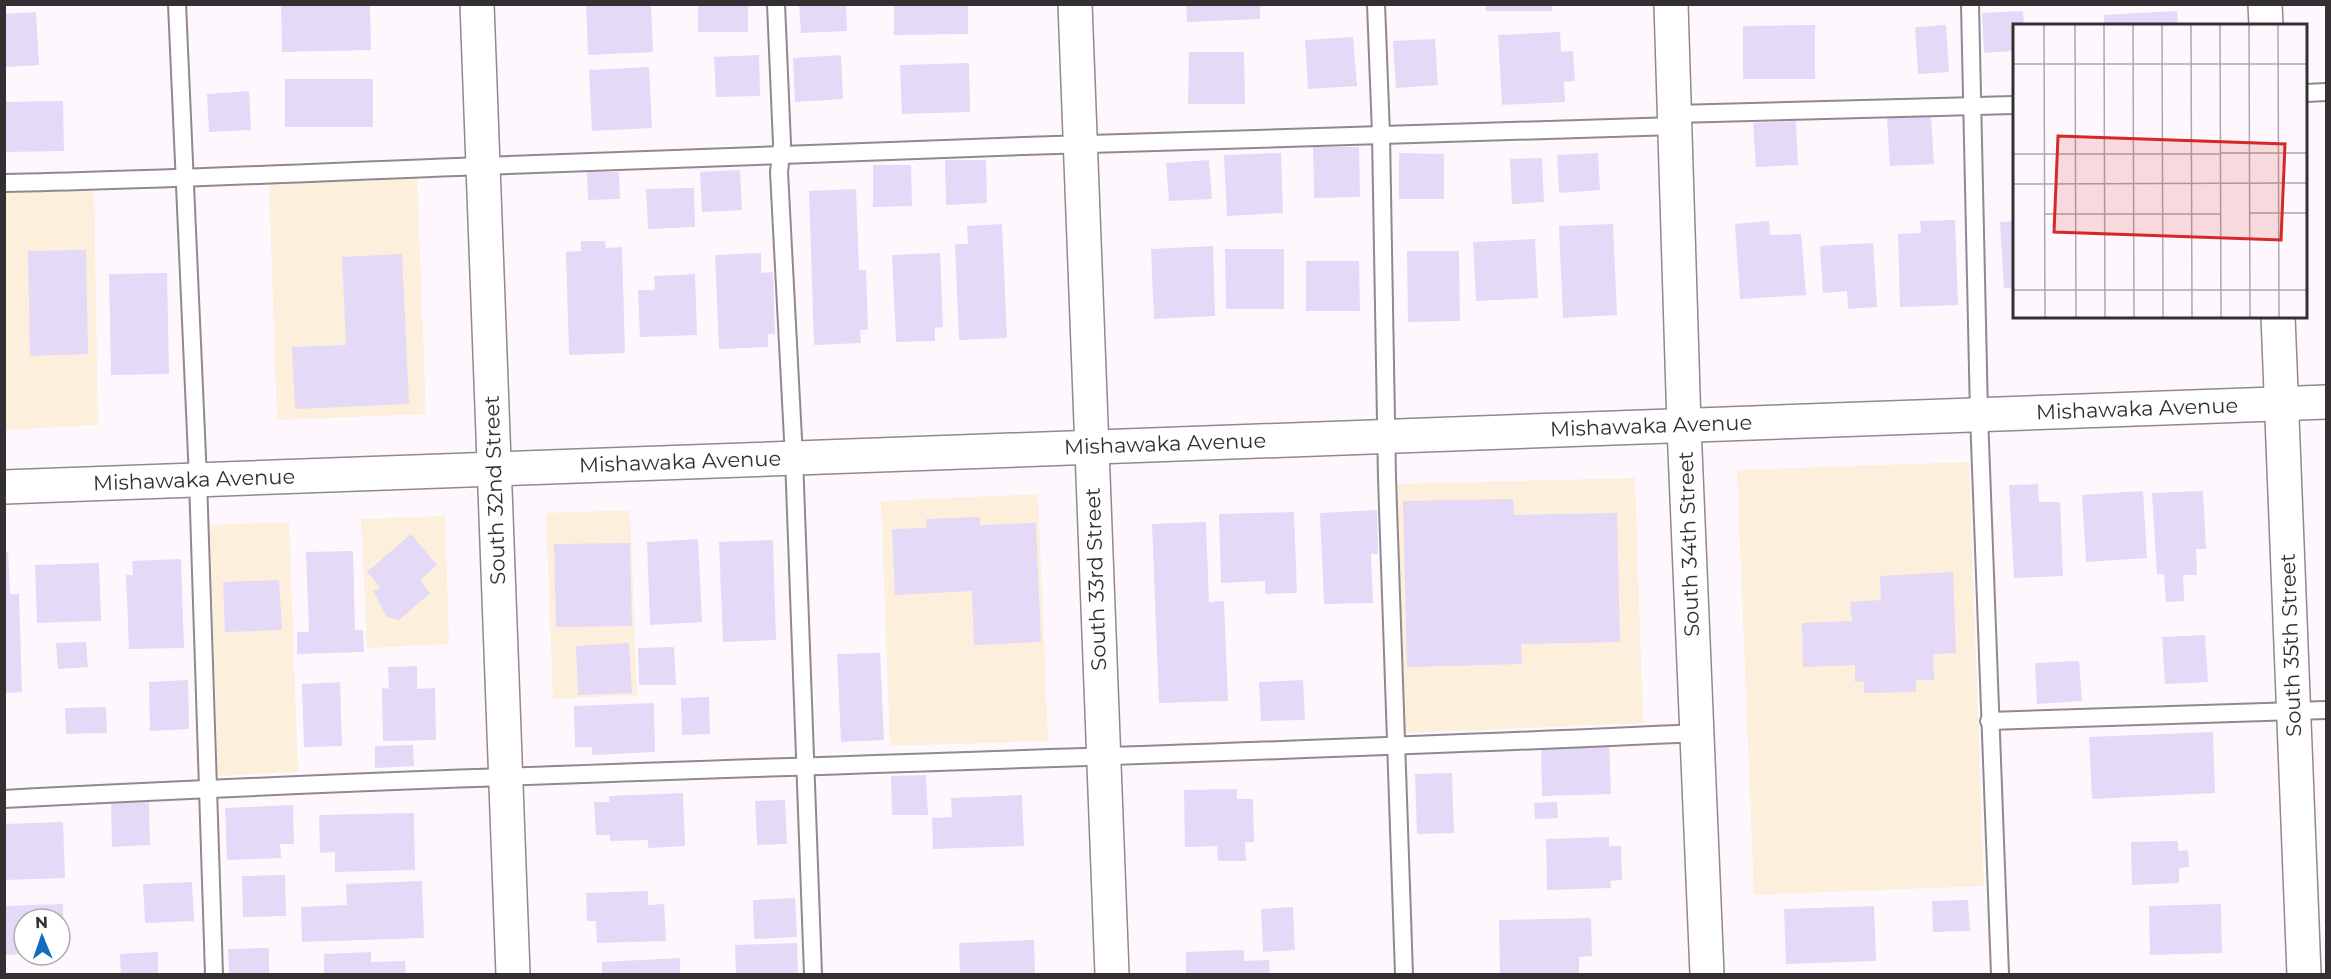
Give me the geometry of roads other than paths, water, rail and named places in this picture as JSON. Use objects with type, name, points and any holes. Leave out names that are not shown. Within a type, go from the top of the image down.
[{"type":"street","name":"South 32nd Street","points":[[477,4],[513,975]]},
{"type":"street","name":"South 33rd Street","points":[[1076,4],[1112,975]]},
{"type":"street","name":"South 34th Street","points":[[1671,4],[1684,426],[1707,975]]},
{"type":"street","points":[[2265,4],[2266,24]]},
{"type":"street","name":"South 35th Street","points":[[2278,318],[2304,975]]},
{"type":"street","name":"Mishawaka Avenue","points":[[4,487],[2326,402]]},
{"type":"lane","points":[[177,4],[198,479],[214,975]]},
{"type":"lane","points":[[776,4],[779,172],[795,458],[813,975]]},
{"type":"lane","points":[[1376,4],[1381,134],[1386,435],[1404,975]]},
{"type":"lane","points":[[1970,4],[1979,415],[2000,975]]},
{"type":"lane","points":[[2307,93],[2326,92]]},
{"type":"lane","points":[[4,183],[184,180],[483,166],[1081,146],[2013,105]]},
{"type":"lane","points":[[1989,721],[2326,710]]},
{"type":"lane","points":[[4,799],[506,776],[1395,746],[1697,733]]}]
